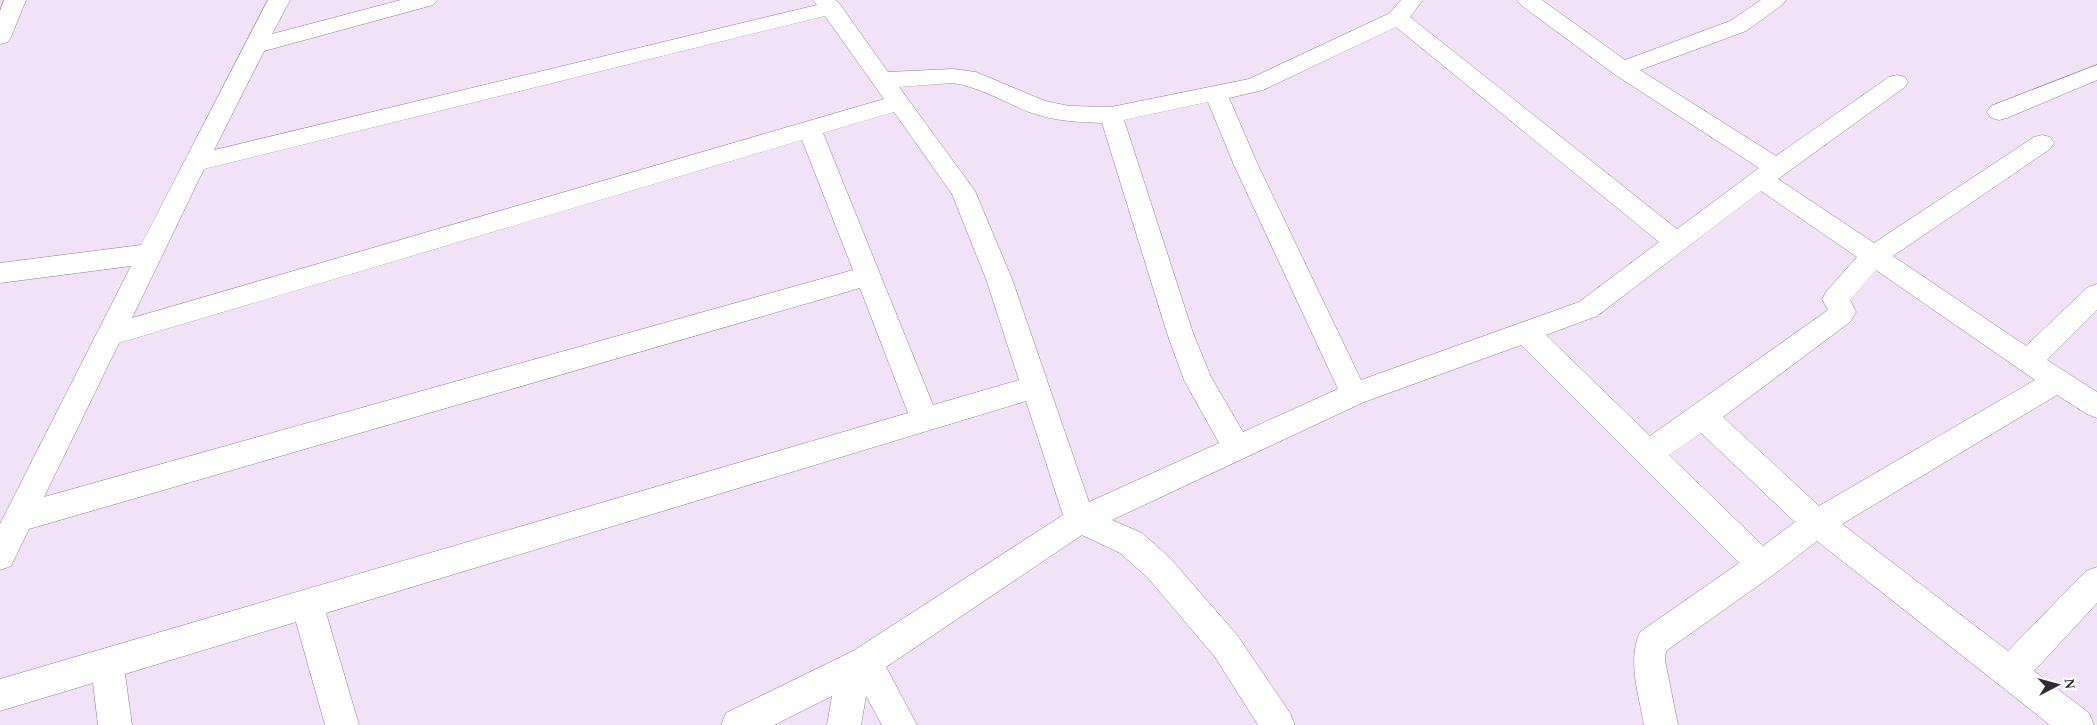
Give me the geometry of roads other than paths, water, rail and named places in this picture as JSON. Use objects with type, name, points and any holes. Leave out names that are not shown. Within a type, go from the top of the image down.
[{"type":"street","points":[[0,37],[15,0]]},
{"type":"street","points":[[1,552],[194,163],[279,0]]},
{"type":"street","points":[[255,46],[426,0]]},
{"type":"street","points":[[1528,0],[1769,174],[1873,256],[2097,406]]},
{"type":"street","points":[[1622,69],[1738,26],[1775,0]]},
{"type":"street","points":[[194,163],[827,4],[964,192],[999,279],[1080,520],[1131,543],[1159,568],[1226,646],[1278,725]]},
{"type":"street","points":[[883,80],[961,77],[976,79],[1039,108],[1069,114],[1111,115],[1255,85],[1405,9],[1676,242]]},
{"type":"street","points":[[1999,112],[2097,72]]},
{"type":"street","points":[[738,725],[865,662],[1080,520],[1354,394],[1588,309],[1676,242],[1897,82]]},
{"type":"street","points":[[1216,93],[1246,165],[1354,394]]},
{"type":"street","points":[[110,335],[899,103]]},
{"type":"street","points":[[1111,115],[1180,333],[1198,380],[1237,448]]},
{"type":"street","points":[[810,130],[925,420]]},
{"type":"street","points":[[1649,453],[1842,315],[1835,299],[1873,256],[2042,143]]},
{"type":"street","points":[[0,273],[150,254]]},
{"type":"street","points":[[19,518],[868,276]]},
{"type":"street","points":[[2028,361],[2097,294]]},
{"type":"street","points":[[1525,332],[1762,565]]},
{"type":"street","points":[[1661,725],[1649,660],[1651,643],[1762,565],[1817,523],[2057,381]]},
{"type":"street","points":[[0,695],[1036,387]]},
{"type":"street","points":[[1703,416],[1817,523],[2077,725]]},
{"type":"street","points":[[2010,672],[2097,581]]},
{"type":"street","points":[[307,604],[342,725]]},
{"type":"street","points":[[844,725],[847,700],[865,662]]},
{"type":"street","points":[[865,662],[900,725]]},
{"type":"street","points":[[106,664],[115,725]]}]
